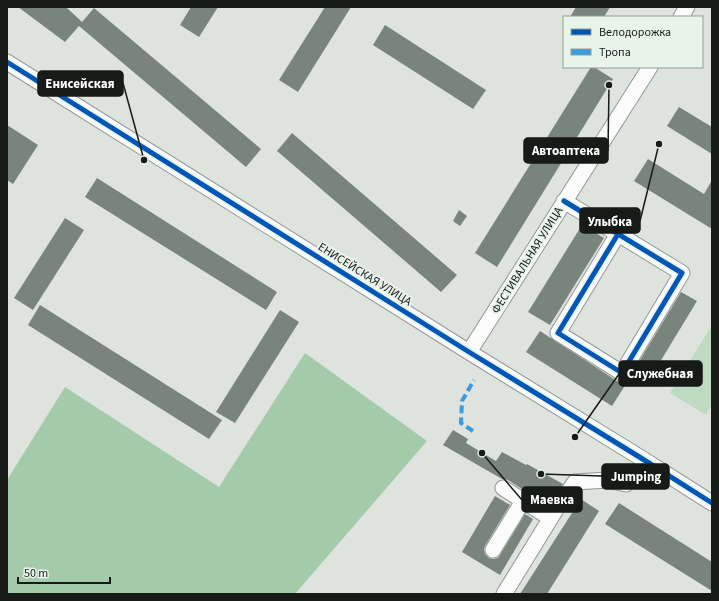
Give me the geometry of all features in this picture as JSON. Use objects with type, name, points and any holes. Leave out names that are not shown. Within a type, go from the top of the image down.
[{"type":"street","points":[[682,16],[687,7]]},
{"type":"street","name":"ЕНИСЕЙСКАЯ УЛИЦА","points":[[7,62],[469,352],[635,453],[712,503]]},
{"type":"street","name":"ФЕСТИВАЛЬНАЯ УЛИЦА","points":[[469,352],[564,200],[649,68]]},
{"type":"street","points":[[564,200],[682,273],[622,372],[558,333],[618,234]]},
{"type":"street","points":[[504,594],[550,518],[575,482],[608,480],[626,484]]},
{"type":"street","points":[[503,488],[550,518]]},
{"type":"street","points":[[493,550],[523,501]]},
{"type":"green space","points":[[712,325],[712,404],[706,415],[670,393]]},
{"type":"green space","points":[[305,353],[427,441],[295,594],[7,594],[7,480],[65,387],[219,487]]},
{"type":"building","points":[[18,7],[66,7],[82,22],[94,8],[261,149],[246,167],[79,26],[65,42]]},
{"type":"building","points":[[191,7],[218,7],[199,37],[180,25]]},
{"type":"building","points":[[325,7],[351,7],[298,92],[279,80]]},
{"type":"building","points":[[576,7],[610,7],[605,16],[571,16]]},
{"type":"building","points":[[385,25],[486,90],[473,109],[373,45]]},
{"type":"building","points":[[590,68],[596,68],[613,79],[497,267],[475,253]]},
{"type":"building","points":[[679,107],[712,127],[712,154],[667,126]]},
{"type":"building","points":[[7,125],[38,145],[13,184],[7,180]]},
{"type":"building","points":[[292,133],[457,275],[441,292],[277,151]]},
{"type":"building","points":[[648,159],[704,194],[712,180],[712,229],[634,181]]},
{"type":"building","points":[[97,178],[277,292],[266,310],[85,197]]},
{"type":"building","points":[[459,210],[467,216],[460,226],[453,221]]},
{"type":"building","points":[[65,218],[84,230],[33,310],[14,298]]},
{"type":"building","points":[[582,225],[604,238],[550,325],[528,312]]},
{"type":"building","points":[[681,292],[697,301],[646,385],[631,375]]},
{"type":"building","points":[[40,305],[222,420],[209,439],[28,325]]},
{"type":"building","points":[[280,310],[299,322],[235,423],[216,412]]},
{"type":"building","points":[[540,331],[617,381],[626,384],[612,406],[526,352]]},
{"type":"building","points":[[453,430],[468,439],[466,443],[496,461],[502,452],[563,484],[548,506],[508,480],[502,479],[443,445]]},
{"type":"building","points":[[495,496],[510,505],[485,546],[485,554],[489,558],[498,558],[525,514],[533,519],[500,575],[462,552]]},
{"type":"building","points":[[581,499],[599,511],[547,594],[520,594]]},
{"type":"building","points":[[619,503],[712,562],[712,591],[605,524]]},
{"type":"marked path","points":[[473,431],[461,423],[462,401],[474,380]]},
{"type":"cycle path","points":[[7,62],[712,503]]},
{"type":"cycle path","points":[[564,201],[682,273],[622,373],[558,333],[618,234]]},
{"type":"place","name":"Автоаптека","points":[[609,85]]},
{"type":"place","name":"Улыбка","points":[[659,144]]},
{"type":"place","name":"Енисейская","points":[[144,160]]},
{"type":"place","name":"Служебная","points":[[575,437]]},
{"type":"place","name":"Маевка","points":[[482,453]]},
{"type":"place","name":"Jumping","points":[[541,474]]}]
